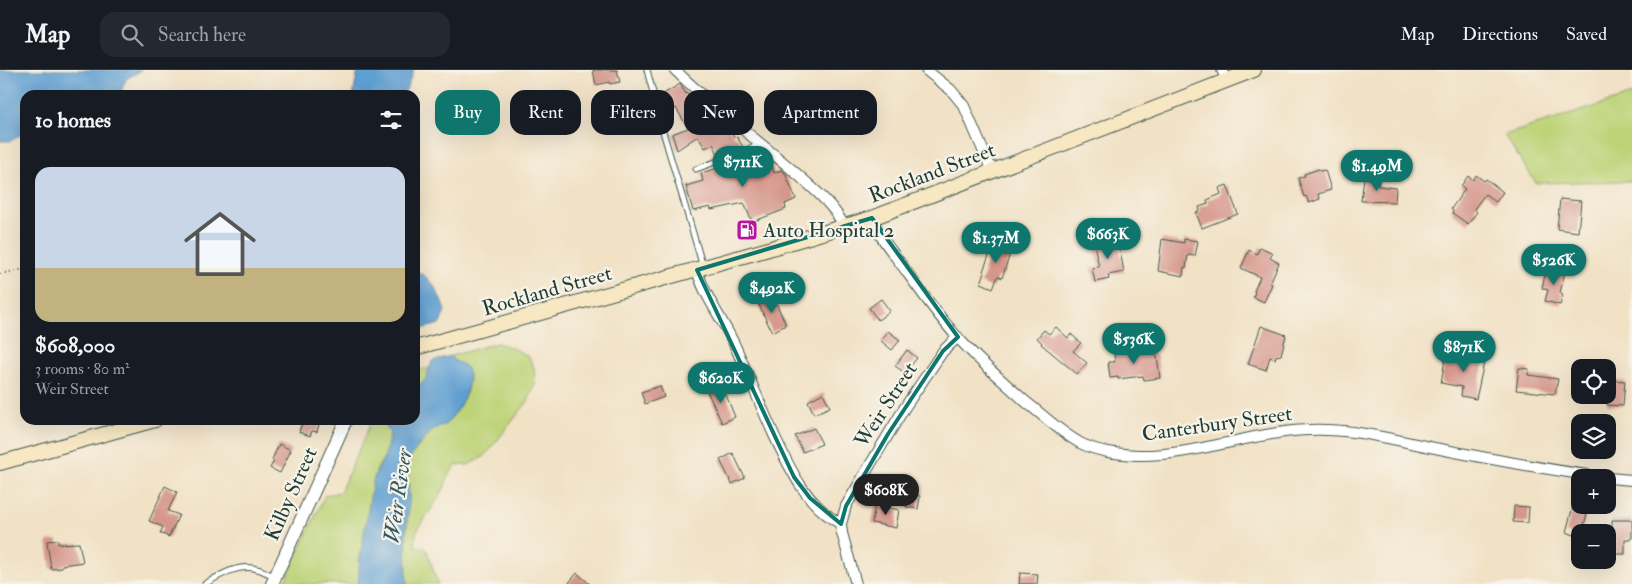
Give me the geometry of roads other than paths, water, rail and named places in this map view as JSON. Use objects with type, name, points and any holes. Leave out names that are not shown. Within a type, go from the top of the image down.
[{"type":"main road","name":"Rockland Street","points":[[420,347],[700,269],[872,218],[1225,75],[1254,70]]},
{"type":"main road","points":[[0,463],[138,425]]},
{"type":"street","points":[[675,70],[812,186],[840,218],[844,226]]},
{"type":"street","points":[[926,70],[951,90],[964,106],[992,171]]},
{"type":"street","name":"Canterbury Street","points":[[872,218],[878,232],[905,270],[958,337],[996,375],[1056,427],[1081,444],[1099,450],[1127,454],[1166,454],[1192,451],[1285,432],[1348,431],[1571,472]]},
{"type":"street","points":[[700,269],[704,289],[735,346],[794,477],[825,514],[841,524],[856,584]]},
{"type":"street","name":"Weir Street","points":[[841,524],[846,506],[888,434],[943,351],[958,337]]},
{"type":"street","name":"Kilby Street","points":[[274,580],[344,425]]},
{"type":"street","name":"Canterbury Street","points":[[1616,479],[1632,480]]},
{"type":"lane","points":[[647,70],[700,269]]},
{"type":"lane","points":[[696,170],[745,151],[760,143]]},
{"type":"lane","points":[[205,584],[225,573],[241,568],[256,568],[274,580]]},
{"type":"water","points":[[0,70],[142,70],[126,79],[122,90],[20,90],[20,135],[11,141],[0,141]]},
{"type":"water","points":[[358,70],[414,70],[406,90],[354,90]]},
{"type":"water","points":[[420,274],[431,282],[438,292],[445,311],[440,324],[420,329]]},
{"type":"water","name":"Weir River","points":[[450,356],[467,369],[469,375],[467,390],[450,420],[428,435],[410,457],[408,466],[409,505],[406,538],[407,584],[358,584],[360,558],[373,481],[384,458],[389,439],[390,433],[386,427],[387,425],[420,425],[420,386],[425,380],[432,361]]},
{"type":"place","name":"Auto Hospital 2","points":[[747,230]]}]
